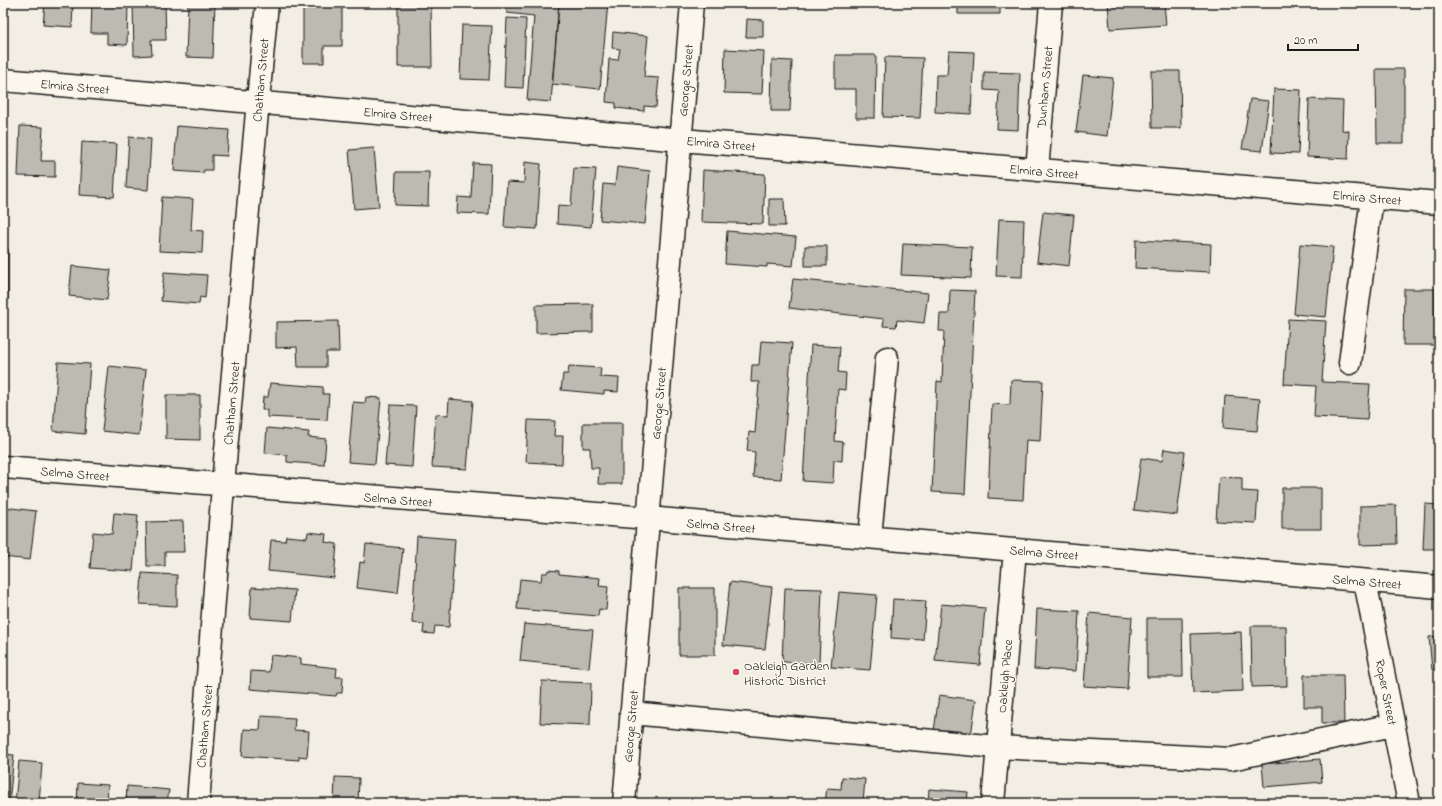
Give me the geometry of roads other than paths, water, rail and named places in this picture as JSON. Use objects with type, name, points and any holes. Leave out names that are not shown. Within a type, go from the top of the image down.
[{"type":"street","name":"Chatham Street","points":[[198,803],[223,485],[267,3]]},
{"type":"street","name":"George Street","points":[[624,803],[692,3]]},
{"type":"street","name":"Dunham Street","points":[[1037,170],[1051,3]]},
{"type":"street","name":"Elmira Street","points":[[3,80],[680,140],[1439,203]]},
{"type":"street","points":[[1350,363],[1372,198]]},
{"type":"street","points":[[870,537],[887,358]]},
{"type":"street","name":"Selma Street","points":[[3,467],[648,518],[1439,587]]},
{"type":"street","name":"Oakleigh Place","points":[[993,803],[1015,550]]},
{"type":"street","name":"Roper Street","points":[[1365,581],[1409,803]]},
{"type":"street","points":[[631,714],[998,747],[1231,759],[1393,725]]},
{"type":"place","name":"Oakleigh Garden Historic District","points":[[736,672]]}]
